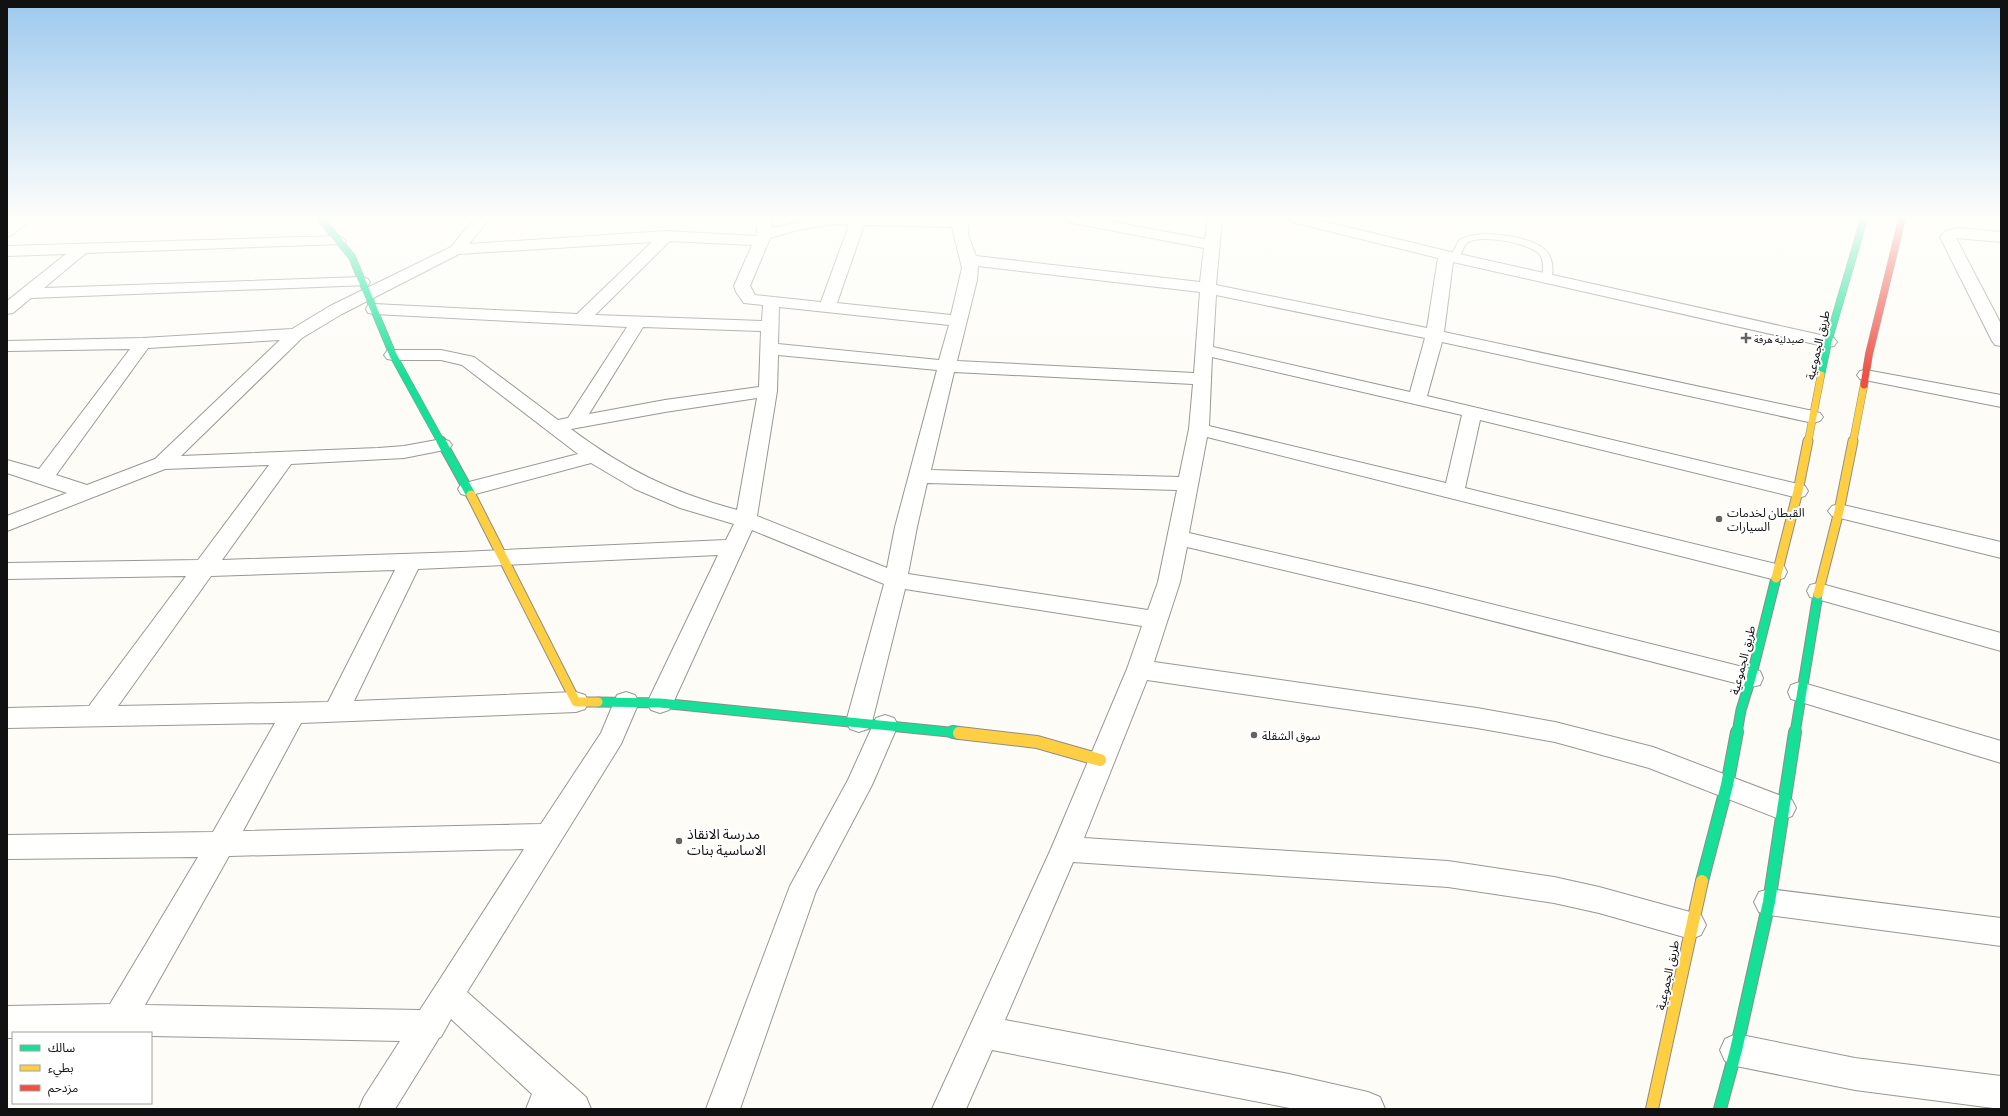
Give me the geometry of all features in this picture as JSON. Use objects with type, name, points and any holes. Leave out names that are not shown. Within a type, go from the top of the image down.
[{"type":"main road","points":[[358,271],[393,355],[468,489],[576,702],[660,703],[872,723],[1037,742],[1100,760]]},
{"type":"main road","name":"طريق الجموعية","points":[[1652,1109],[1691,925],[1727,785],[1741,710],[1751,678],[1776,572],[1798,491],[1828,342],[1849,271]]},
{"type":"main road","points":[[1720,1109],[1736,1050],[1769,902],[1800,692],[1818,591],[1839,511],[1869,354],[1889,271]]},
{"type":"street","points":[[7,309],[55,271]]},
{"type":"street","points":[[162,463],[296,334],[324,316],[414,271]]},
{"type":"street","points":[[581,319],[630,271]]},
{"type":"street","points":[[749,271],[742,286],[744,292],[750,299],[957,321]]},
{"type":"street","points":[[827,308],[840,271]]},
{"type":"street","points":[[723,1109],[756,1022],[804,886],[859,785],[872,723],[906,527],[948,366],[957,321],[970,271]]},
{"type":"street","points":[[1064,271],[1208,288],[1435,335],[1813,417]]},
{"type":"street","points":[[949,1109],[1064,849],[1139,669],[1169,582],[1199,429],[1203,350],[1210,271]]},
{"type":"street","points":[[1417,400],[1435,335],[1448,271]]},
{"type":"street","points":[[1516,271],[1828,342]]},
{"type":"street","points":[[1969,271],[1993,309],[2001,341]]},
{"type":"street","points":[[29,293],[367,295],[581,319],[770,326]]},
{"type":"street","points":[[660,703],[746,520],[768,391],[771,349],[770,302]]},
{"type":"street","points":[[575,422],[638,322]]},
{"type":"street","points":[[8,346],[143,343],[296,334]]},
{"type":"street","points":[[43,478],[143,343]]},
{"type":"street","points":[[771,349],[948,366],[1202,379]]},
{"type":"street","points":[[1203,350],[1472,412],[1798,491]]},
{"type":"street","points":[[393,355],[441,355],[468,360],[594,456],[648,487],[686,503],[746,520],[896,580],[1156,620]]},
{"type":"street","points":[[1866,375],[2001,401]]},
{"type":"street","points":[[556,426],[768,391]]},
{"type":"street","points":[[1454,492],[1472,412]]},
{"type":"street","points":[[1199,429],[1776,572]]},
{"type":"street","points":[[7,524],[162,463],[284,459],[404,452],[442,445]]},
{"type":"street","points":[[468,489],[594,456]]},
{"type":"street","points":[[97,715],[284,459]]},
{"type":"street","points":[[7,466],[87,492]]},
{"type":"street","points":[[919,476],[1189,484]]},
{"type":"street","points":[[1839,511],[2001,550]]},
{"type":"street","points":[[1178,538],[1427,596],[1751,678]]},
{"type":"street","points":[[7,571],[205,568],[503,559],[733,547]]},
{"type":"street","points":[[336,712],[410,562]]},
{"type":"street","points":[[1818,591],[2001,642]]},
{"type":"street","points":[[1139,669],[1477,718],[1555,732],[1653,758],[1727,785],[1782,808]]},
{"type":"street","points":[[1800,692],[2001,752]]},
{"type":"street","points":[[7,718],[97,715],[336,712],[576,702]]},
{"type":"street","points":[[376,1109],[430,1026],[548,836],[595,766],[612,737],[626,702]]},
{"type":"street","points":[[119,1020],[221,844],[294,712]]},
{"type":"street","points":[[7,847],[221,844],[548,836]]},
{"type":"street","points":[[1064,849],[1448,874],[1554,890],[1599,900],[1691,925]]},
{"type":"street","points":[[1769,902],[2001,932]]},
{"type":"street","points":[[448,995],[556,1102]]},
{"type":"street","points":[[7,1022],[119,1020],[430,1026]]},
{"type":"street","points":[[984,1032],[1289,1091],[1368,1109]]},
{"type":"street","points":[[1736,1050],[1855,1074],[2001,1093]]},
{"type":"lane","points":[[1548,278],[1549,271]]},
{"type":"traffic: fast","points":[[358,271],[393,355],[471,495]]},
{"type":"traffic: fast","points":[[1821,375],[1828,342],[1849,271]]},
{"type":"traffic: fast","points":[[1702,881],[1727,785],[1741,710],[1751,678],[1776,578]]},
{"type":"traffic: fast","points":[[1720,1109],[1736,1050],[1769,902],[1782,808],[1818,594]]},
{"type":"traffic: fast","points":[[598,702],[660,703],[959,733]]},
{"type":"traffic: slow","points":[[1776,578],[1798,491],[1821,375]]},
{"type":"traffic: slow","points":[[1818,594],[1839,511],[1864,385]]},
{"type":"traffic: slow","points":[[471,495],[576,702],[598,702]]},
{"type":"traffic: slow","points":[[959,733],[1037,742],[1100,760]]},
{"type":"traffic: slow","points":[[1652,1109],[1691,925],[1702,881]]},
{"type":"traffic: jam","points":[[1864,385],[1869,354],[1889,271]]},
{"type":"place","name":"صيدلية هرفة","points":[[1746,338]]},
{"type":"place","name":"القبطان لخدمات السيارات","points":[[1719,519]]},
{"type":"place","name":"سوق الشقلة","points":[[1254,735]]},
{"type":"place","name":"مدرسة الانقاذ الاساسية بنات","points":[[679,841]]}]
